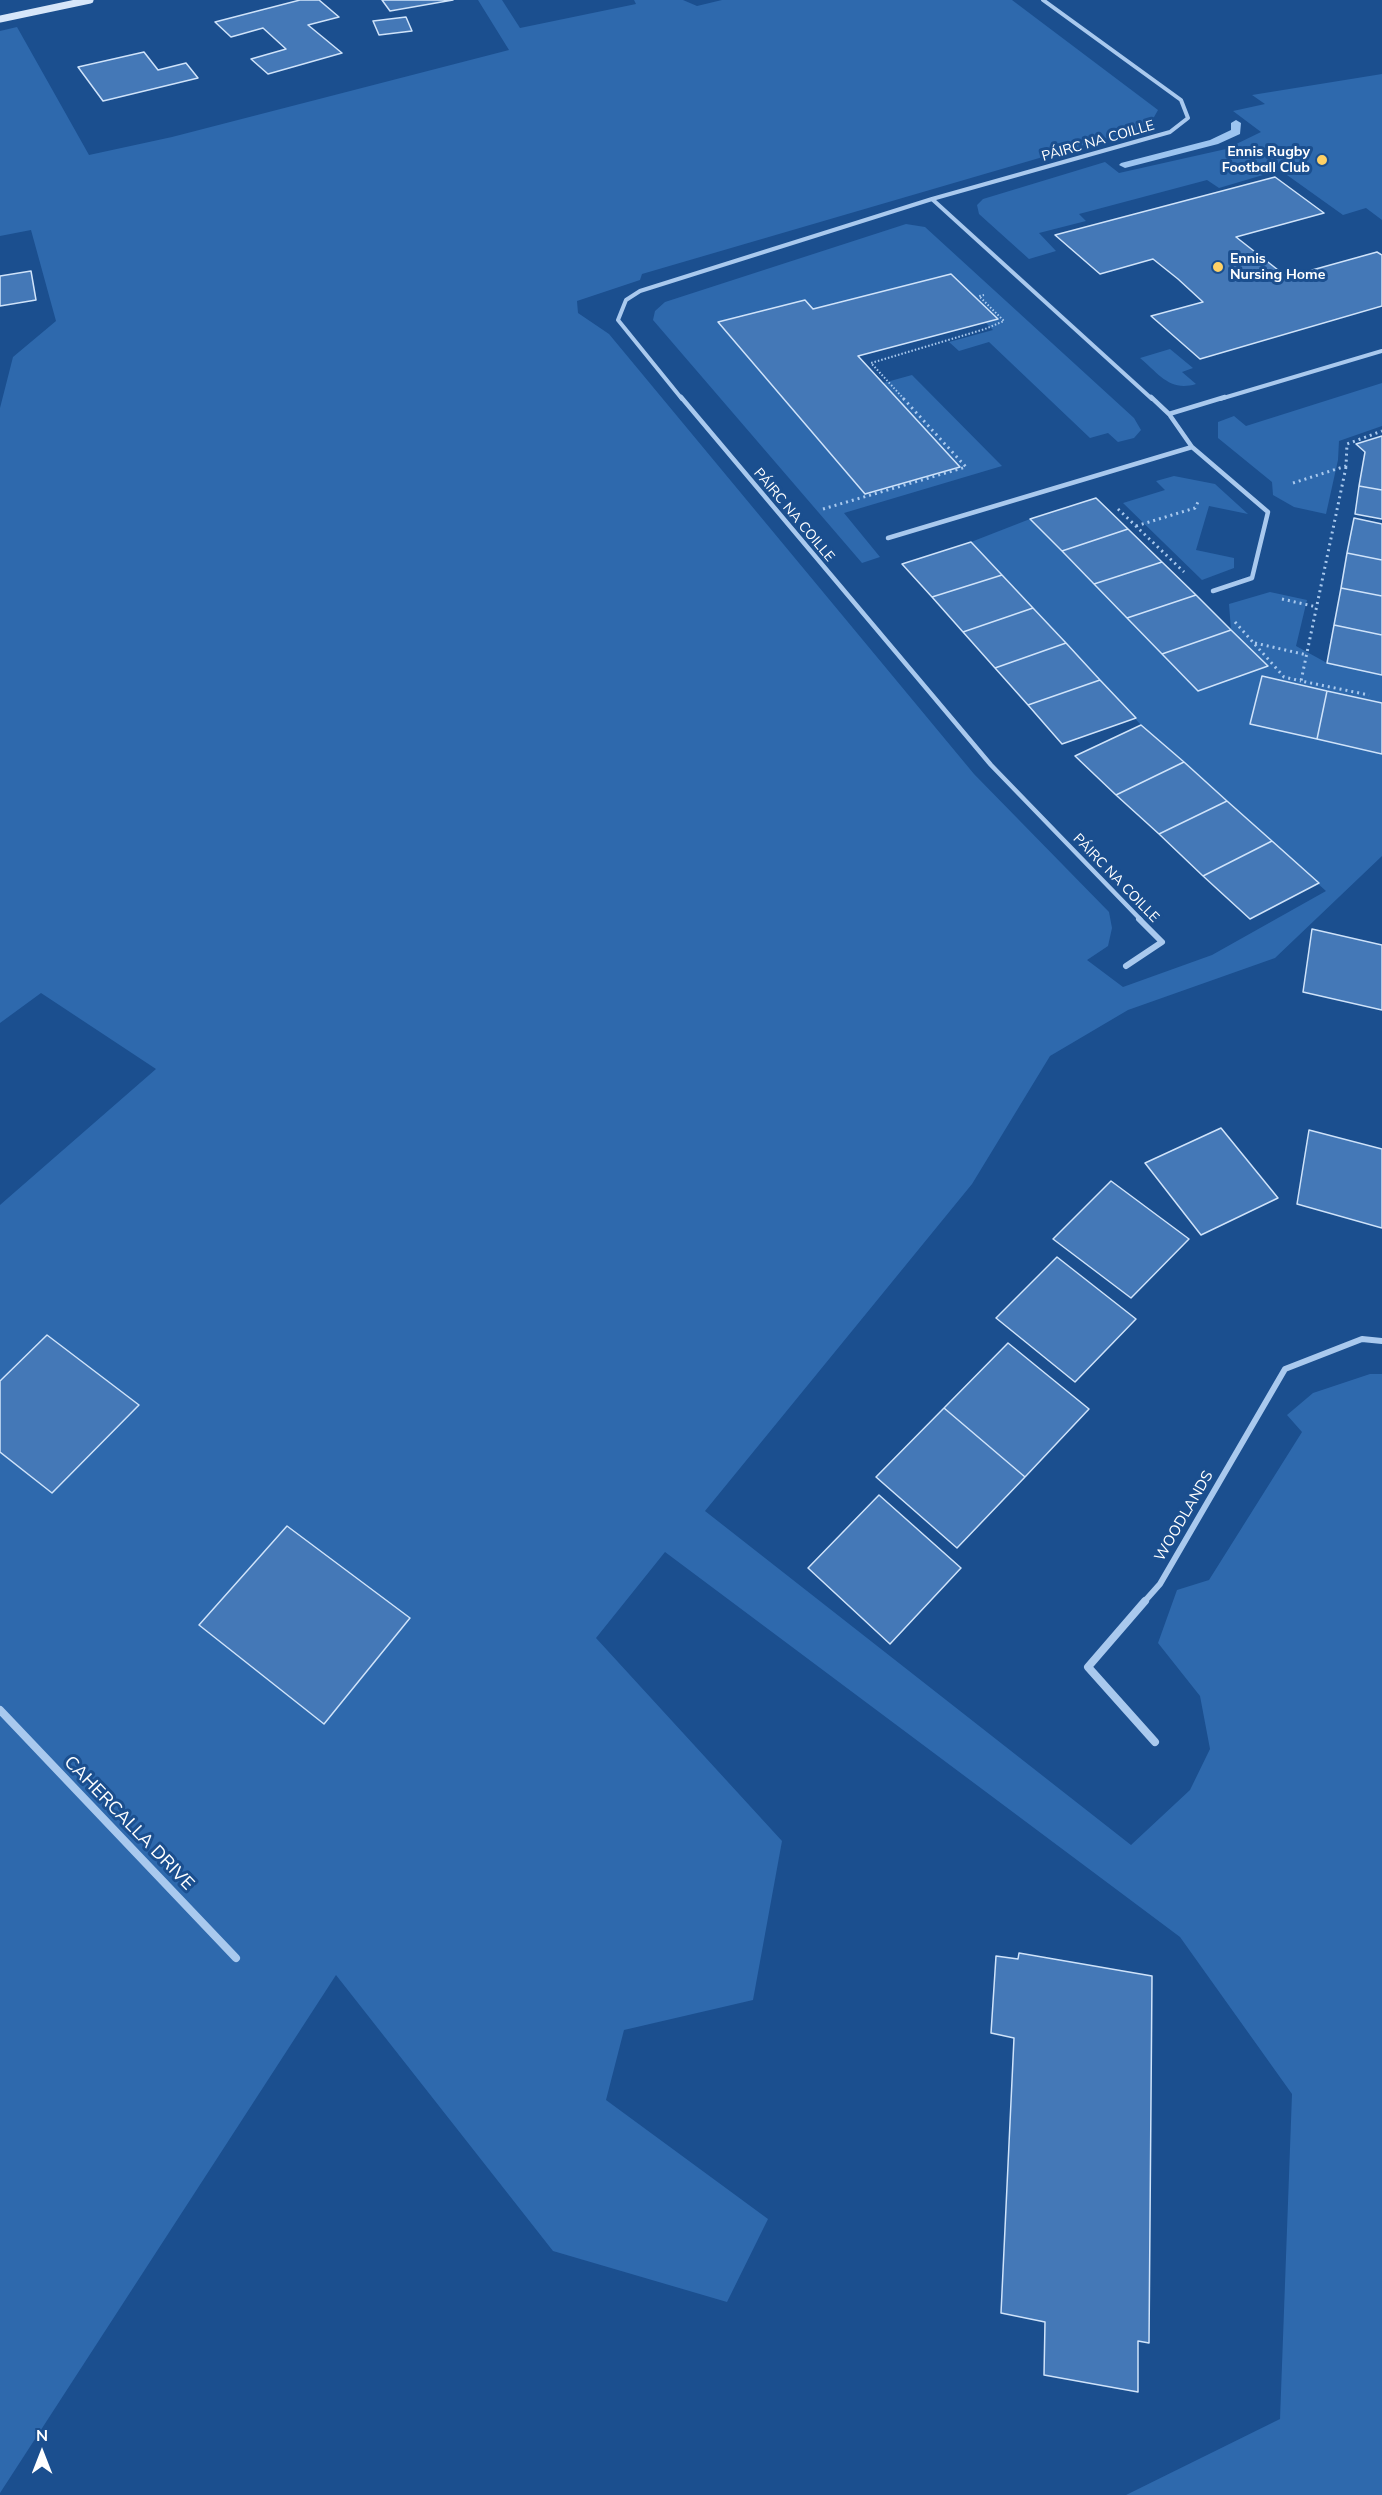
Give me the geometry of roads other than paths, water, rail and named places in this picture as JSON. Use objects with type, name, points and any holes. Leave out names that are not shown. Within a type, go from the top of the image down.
[{"type":"street","points":[[0,19],[90,0]]},
{"type":"street","name":"PÁIRC NA COILLE","points":[[1043,0],[1181,100],[1188,118],[1170,132],[932,199],[640,291],[626,300],[620,310],[618,320],[624,330],[991,765],[1162,942],[1126,966]]},
{"type":"street","points":[[932,199],[1169,414],[1192,447],[1268,512],[1252,578],[1213,591]]},
{"type":"street","points":[[1169,414],[1382,351]]},
{"type":"street","points":[[888,538],[1192,447]]},
{"type":"street","name":"WOODLANDS","points":[[1155,1742],[1088,1667],[1160,1584],[1285,1369],[1362,1339],[1382,1341]]},
{"type":"street","name":"CAHERCALLA DRIVE","points":[[0,1710],[236,1958]]},
{"type":"waterway","points":[[1125,165],[1214,142],[1236,132],[1236,123]]},
{"type":"place","name":"Ennis Rugby Football Club","points":[[1322,160]]},
{"type":"place","name":"Ennis Nursing Home","points":[[1218,267]]}]
